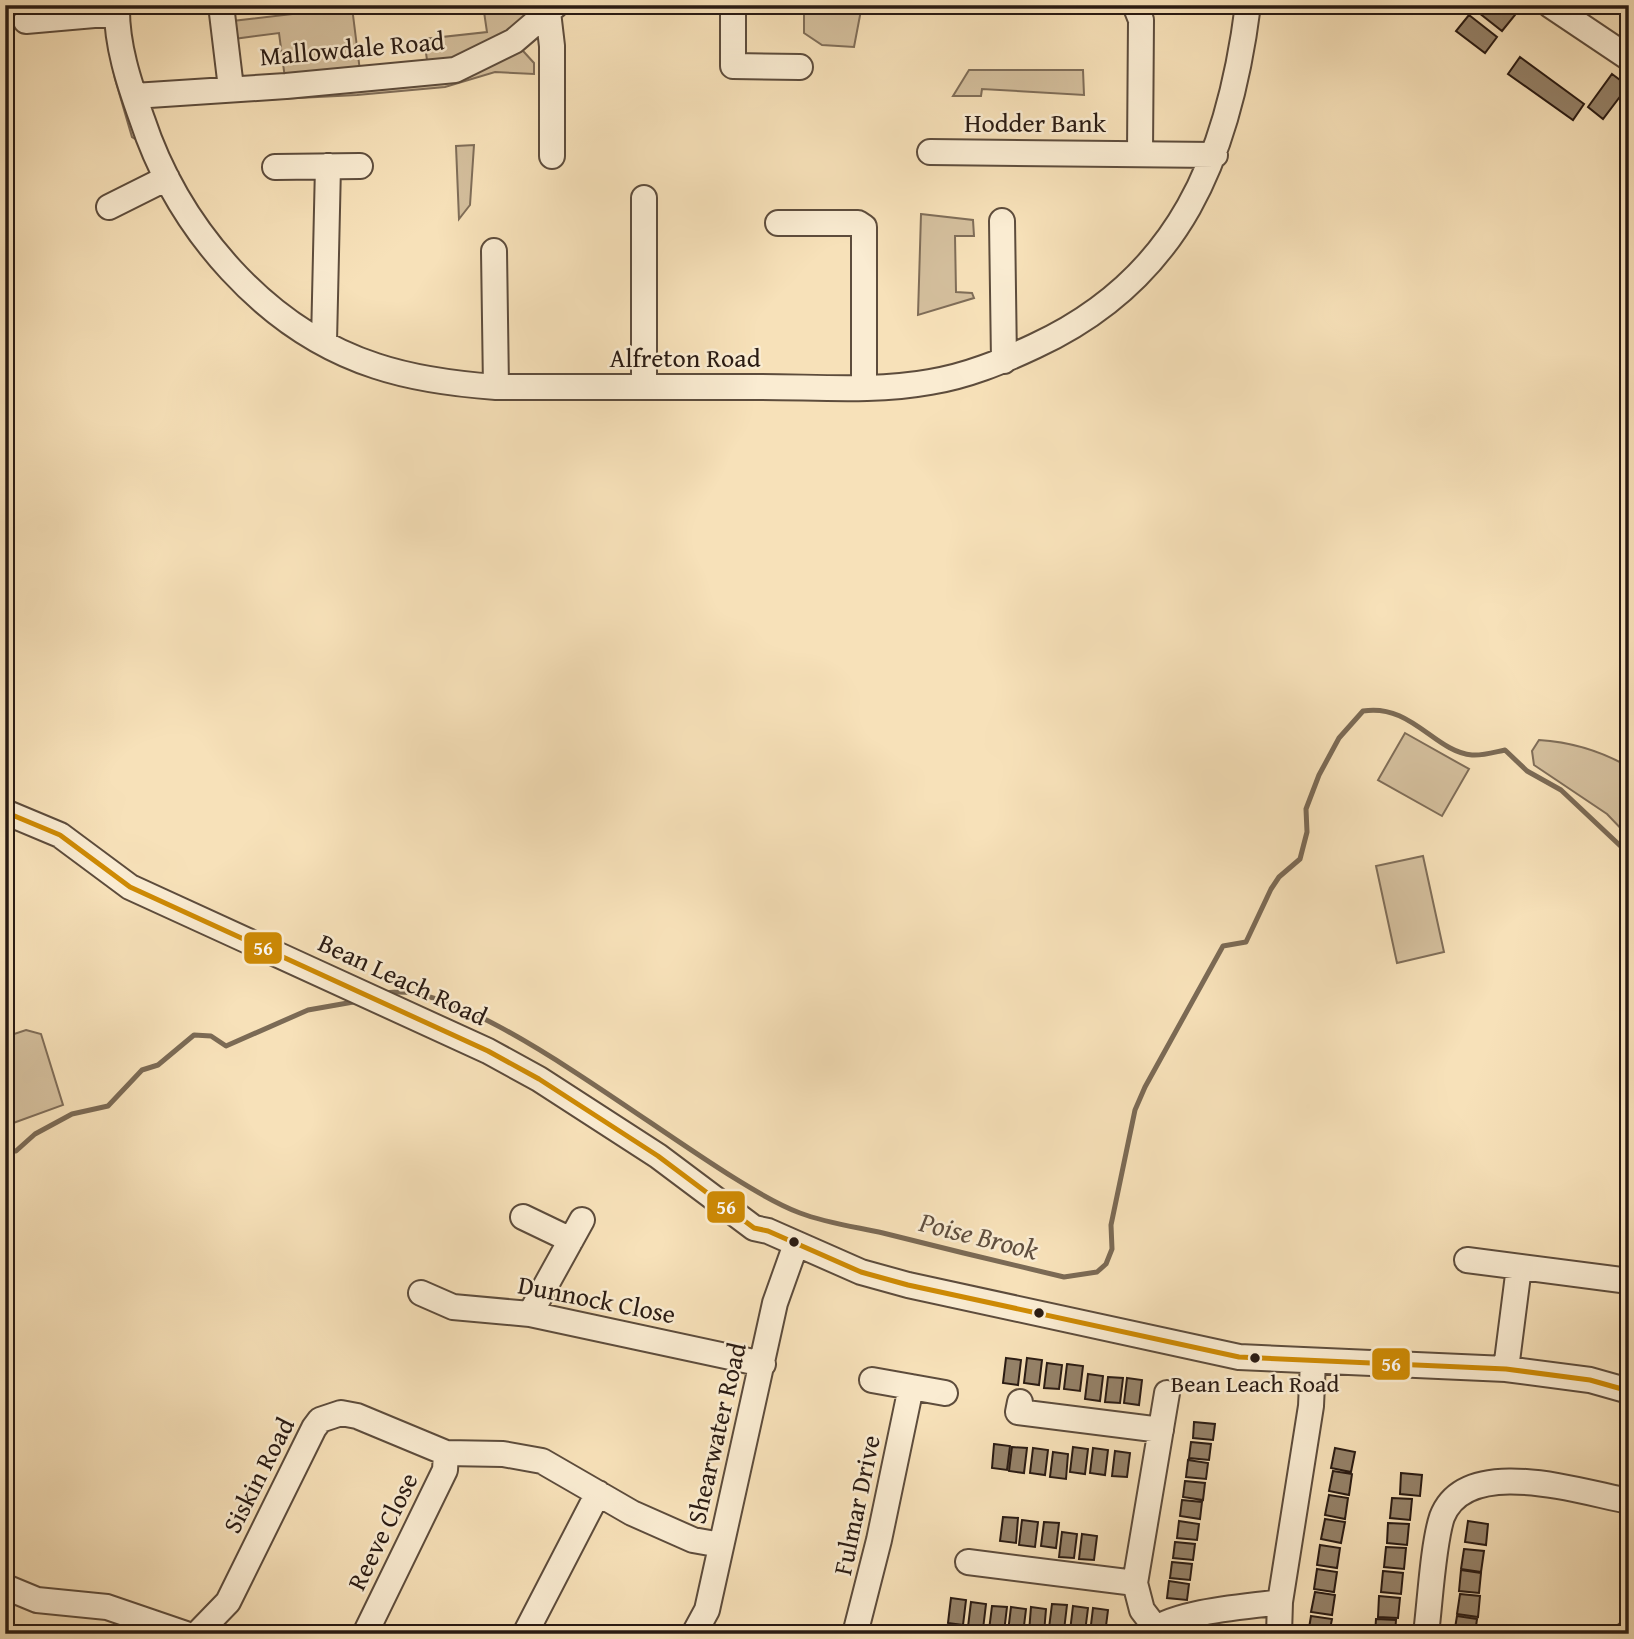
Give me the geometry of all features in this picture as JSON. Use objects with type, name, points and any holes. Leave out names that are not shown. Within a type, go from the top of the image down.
[{"type":"street","points":[[221,5],[230,88]]},
{"type":"street","points":[[733,5],[733,66],[800,66]]},
{"type":"street","name":"Hodder Bank","points":[[1135,5],[1140,20],[1140,152]]},
{"type":"street","name":"Alfreton Road","points":[[117,9],[122,52],[152,149],[190,221],[251,291],[309,335],[374,366],[437,383],[496,387],[864,388],[933,382],[1004,361],[1061,334],[1096,313],[1149,266],[1168,243],[1194,200],[1215,155],[1240,67],[1248,5]]},
{"type":"street","points":[[1550,5],[1629,58]]},
{"type":"street","points":[[26,21],[117,9]]},
{"type":"street","points":[[552,9],[552,156]]},
{"type":"street","name":"Mallowdale Road","points":[[134,96],[455,70],[513,41],[552,9]]},
{"type":"street","name":"Hodder Bank","points":[[930,152],[1140,152],[1215,155]]},
{"type":"street","points":[[324,342],[328,166]]},
{"type":"street","points":[[275,167],[360,166]]},
{"type":"street","points":[[109,207],[167,178]]},
{"type":"street","points":[[644,198],[644,387]]},
{"type":"street","points":[[1002,221],[1004,361]]},
{"type":"street","points":[[778,223],[850,223],[864,227],[864,388]]},
{"type":"street","points":[[494,251],[496,387]]},
{"type":"street","name":"Bean Leach Road","points":[[5,812],[60,835],[130,887],[404,1011],[539,1079],[658,1156],[726,1206],[738,1210],[768,1231],[861,1272],[908,1285],[1239,1357],[1506,1368],[1590,1380],[1629,1391]]},
{"type":"street","points":[[523,1217],[576,1230],[530,1314]]},
{"type":"street","name":"Shearwater Road","points":[[694,1634],[707,1610],[775,1303],[796,1244]]},
{"type":"street","points":[[1467,1260],[1629,1281]]},
{"type":"street","points":[[1506,1368],[1519,1267]]},
{"type":"street","name":"Dunnock Close","points":[[421,1293],[453,1307],[530,1314],[763,1364]]},
{"type":"street","points":[[1279,1634],[1280,1602],[1311,1406],[1313,1361]]},
{"type":"street","points":[[872,1380],[945,1393]]},
{"type":"street","name":"Fulmar Drive","points":[[855,1634],[876,1553],[911,1387]]},
{"type":"street","points":[[1167,1393],[1135,1583],[1151,1631],[1190,1617],[1280,1602]]},
{"type":"street","points":[[1018,1412],[1161,1430]]},
{"type":"street","name":"Siskin Road","points":[[197,1634],[228,1602],[320,1420],[341,1413],[357,1416],[446,1453],[503,1454],[542,1461],[655,1524],[693,1540],[721,1545]]},
{"type":"street","name":"Reeve Close","points":[[365,1634],[445,1470],[446,1453]]},
{"type":"street","points":[[1426,1634],[1441,1520],[1457,1495],[1469,1488],[1501,1481],[1629,1501]]},
{"type":"street","points":[[525,1634],[598,1493]]},
{"type":"street","points":[[968,1562],[1135,1583]]},
{"type":"street","points":[[8,1588],[37,1600],[107,1607],[186,1634]]},
{"type":"shaded area","points":[[483,5],[576,5],[548,12],[514,41],[534,63],[534,74],[495,72],[445,87],[357,95],[180,104],[134,96],[286,86],[279,33],[226,40],[224,22],[352,7],[361,79],[429,74],[424,39],[487,32]]},
{"type":"shaded area","points":[[804,5],[862,5],[854,47],[822,45],[804,33]]},
{"type":"shaded area","points":[[107,39],[134,96],[152,149],[132,137],[115,79]]},
{"type":"shaded area","points":[[969,70],[1083,70],[1084,95],[982,89],[981,96],[953,96]]},
{"type":"shaded area","points":[[474,145],[470,205],[459,219],[456,146]]},
{"type":"shaded area","points":[[921,214],[973,220],[974,236],[955,236],[956,292],[972,293],[974,298],[918,315]]},
{"type":"shaded area","points":[[1405,733],[1469,769],[1442,816],[1378,780]]},
{"type":"shaded area","points":[[1539,740],[1586,748],[1629,767],[1629,837],[1607,814],[1534,765],[1532,751]]},
{"type":"shaded area","points":[[1423,856],[1444,952],[1397,963],[1376,866]]},
{"type":"shaded area","points":[[26,1030],[41,1034],[63,1105],[5,1126],[5,1037]]},
{"type":"building","points":[[1476,5],[1502,5],[1515,15],[1502,31],[1474,9]]},
{"type":"building","points":[[1469,15],[1497,37],[1485,53],[1456,31]]},
{"type":"building","points":[[1520,57],[1584,104],[1573,120],[1508,74]]},
{"type":"building","points":[[1612,74],[1628,86],[1603,119],[1588,107]]},
{"type":"building","points":[[1006,1358],[1021,1360],[1018,1385],[1003,1383]]},
{"type":"building","points":[[1027,1358],[1042,1360],[1039,1385],[1024,1383]]},
{"type":"building","points":[[1047,1363],[1062,1365],[1059,1389],[1044,1388]]},
{"type":"building","points":[[1067,1364],[1083,1366],[1080,1391],[1064,1389]]},
{"type":"building","points":[[1088,1374],[1103,1376],[1100,1401],[1085,1399]]},
{"type":"building","points":[[1108,1377],[1123,1378],[1120,1403],[1105,1402]]},
{"type":"building","points":[[1127,1378],[1142,1380],[1139,1405],[1124,1403]]},
{"type":"building","points":[[1194,1422],[1215,1424],[1213,1440],[1193,1438]]},
{"type":"building","points":[[1191,1442],[1211,1444],[1209,1460],[1189,1458]]},
{"type":"building","points":[[994,1444],[1010,1446],[1007,1470],[992,1468]]},
{"type":"building","points":[[1012,1447],[1027,1448],[1024,1473],[1009,1471]]},
{"type":"building","points":[[1073,1447],[1088,1449],[1085,1474],[1070,1472]]},
{"type":"building","points":[[1033,1448],[1048,1450],[1045,1475],[1030,1473]]},
{"type":"building","points":[[1093,1448],[1108,1450],[1105,1475],[1090,1473]]},
{"type":"building","points":[[1335,1448],[1355,1452],[1351,1472],[1331,1468]]},
{"type":"building","points":[[1115,1451],[1130,1453],[1127,1477],[1112,1476]]},
{"type":"building","points":[[1053,1452],[1068,1454],[1066,1479],[1050,1477]]},
{"type":"building","points":[[1188,1460],[1208,1463],[1206,1479],[1186,1477]]},
{"type":"building","points":[[1333,1471],[1352,1474],[1349,1495],[1329,1491]]},
{"type":"building","points":[[1401,1473],[1422,1475],[1420,1496],[1400,1494]]},
{"type":"building","points":[[1185,1481],[1205,1483],[1203,1500],[1183,1497]]},
{"type":"building","points":[[1329,1495],[1348,1498],[1345,1519],[1325,1515]]},
{"type":"building","points":[[1392,1498],[1412,1499],[1410,1520],[1390,1518]]},
{"type":"building","points":[[1182,1500],[1202,1502],[1200,1519],[1180,1516]]},
{"type":"building","points":[[1003,1517],[1018,1518],[1016,1543],[1000,1541]]},
{"type":"building","points":[[1325,1519],[1345,1522],[1341,1543],[1321,1539]]},
{"type":"building","points":[[1022,1520],[1038,1522],[1035,1547],[1019,1545]]},
{"type":"building","points":[[1179,1521],[1199,1524],[1197,1540],[1177,1538]]},
{"type":"building","points":[[1468,1521],[1488,1524],[1486,1545],[1465,1542]]},
{"type":"building","points":[[1044,1522],[1059,1523],[1056,1548],[1041,1546]]},
{"type":"building","points":[[1388,1523],[1409,1524],[1407,1545],[1387,1543]]},
{"type":"building","points":[[1062,1532],[1077,1534],[1074,1558],[1059,1557]]},
{"type":"building","points":[[1082,1534],[1097,1536],[1094,1560],[1079,1559]]},
{"type":"building","points":[[1175,1542],[1195,1544],[1193,1560],[1173,1558]]},
{"type":"building","points":[[1320,1545],[1340,1548],[1337,1568],[1317,1565]]},
{"type":"building","points":[[1386,1547],[1406,1548],[1404,1569],[1384,1567]]},
{"type":"building","points":[[1464,1549],[1484,1551],[1481,1572],[1461,1569]]},
{"type":"building","points":[[1172,1562],[1192,1564],[1190,1580],[1170,1578]]},
{"type":"building","points":[[1317,1569],[1337,1572],[1334,1592],[1314,1589]]},
{"type":"building","points":[[1461,1570],[1481,1573],[1479,1593],[1459,1591]]},
{"type":"building","points":[[1383,1571],[1403,1573],[1401,1594],[1381,1592]]},
{"type":"building","points":[[1169,1581],[1189,1584],[1187,1600],[1167,1598]]},
{"type":"building","points":[[1315,1592],[1335,1595],[1332,1615],[1311,1612]]},
{"type":"building","points":[[1460,1594],[1480,1596],[1478,1617],[1457,1614]]},
{"type":"building","points":[[1379,1596],[1400,1598],[1398,1618],[1378,1617]]},
{"type":"building","points":[[951,1598],[966,1600],[963,1625],[948,1623]]},
{"type":"building","points":[[971,1602],[986,1604],[983,1629],[968,1627]]},
{"type":"building","points":[[1052,1604],[1067,1605],[1064,1630],[1049,1628]]},
{"type":"building","points":[[992,1606],[1007,1607],[1004,1632],[989,1630]]},
{"type":"building","points":[[1073,1606],[1088,1608],[1085,1632],[1070,1631]]},
{"type":"building","points":[[1011,1607],[1026,1609],[1023,1634],[1008,1632]]},
{"type":"building","points":[[1031,1607],[1046,1609],[1044,1633],[1029,1632]]},
{"type":"building","points":[[1093,1608],[1108,1610],[1105,1634],[1090,1633]]},
{"type":"building","points":[[1311,1616],[1332,1619],[1329,1634],[1308,1634]]},
{"type":"building","points":[[1457,1616],[1477,1619],[1475,1634],[1454,1634]]},
{"type":"building","points":[[1376,1619],[1396,1620],[1395,1634],[1375,1634]]},
{"type":"waterway","name":"Poise Brook","points":[[382,994],[422,995],[471,1013],[528,1043],[706,1160],[758,1192],[800,1213],[1064,1277],[1097,1272],[1106,1264],[1112,1249],[1111,1225],[1135,1110],[1145,1087],[1223,946],[1246,942],[1271,889],[1279,877],[1300,859],[1307,832],[1306,809],[1319,775],[1339,738],[1363,711],[1380,710],[1395,714],[1459,752],[1476,755],[1505,750],[1527,771],[1561,790],[1629,854]]},
{"type":"waterway","name":"Poise Brook","points":[[5,1151],[16,1151],[35,1134],[72,1114],[108,1106],[142,1070],[158,1065],[194,1035],[211,1036],[226,1046],[308,1010],[359,1001]]},
{"type":"transit line","name":"56","points":[[5,812],[60,835],[130,887],[488,1051],[539,1079],[658,1156],[754,1228],[768,1231],[861,1272],[908,1285],[1239,1357],[1506,1369],[1590,1380],[1629,1391]]},
{"type":"place","name":"Bean Leach Road","points":[[1255,1358]]}]
